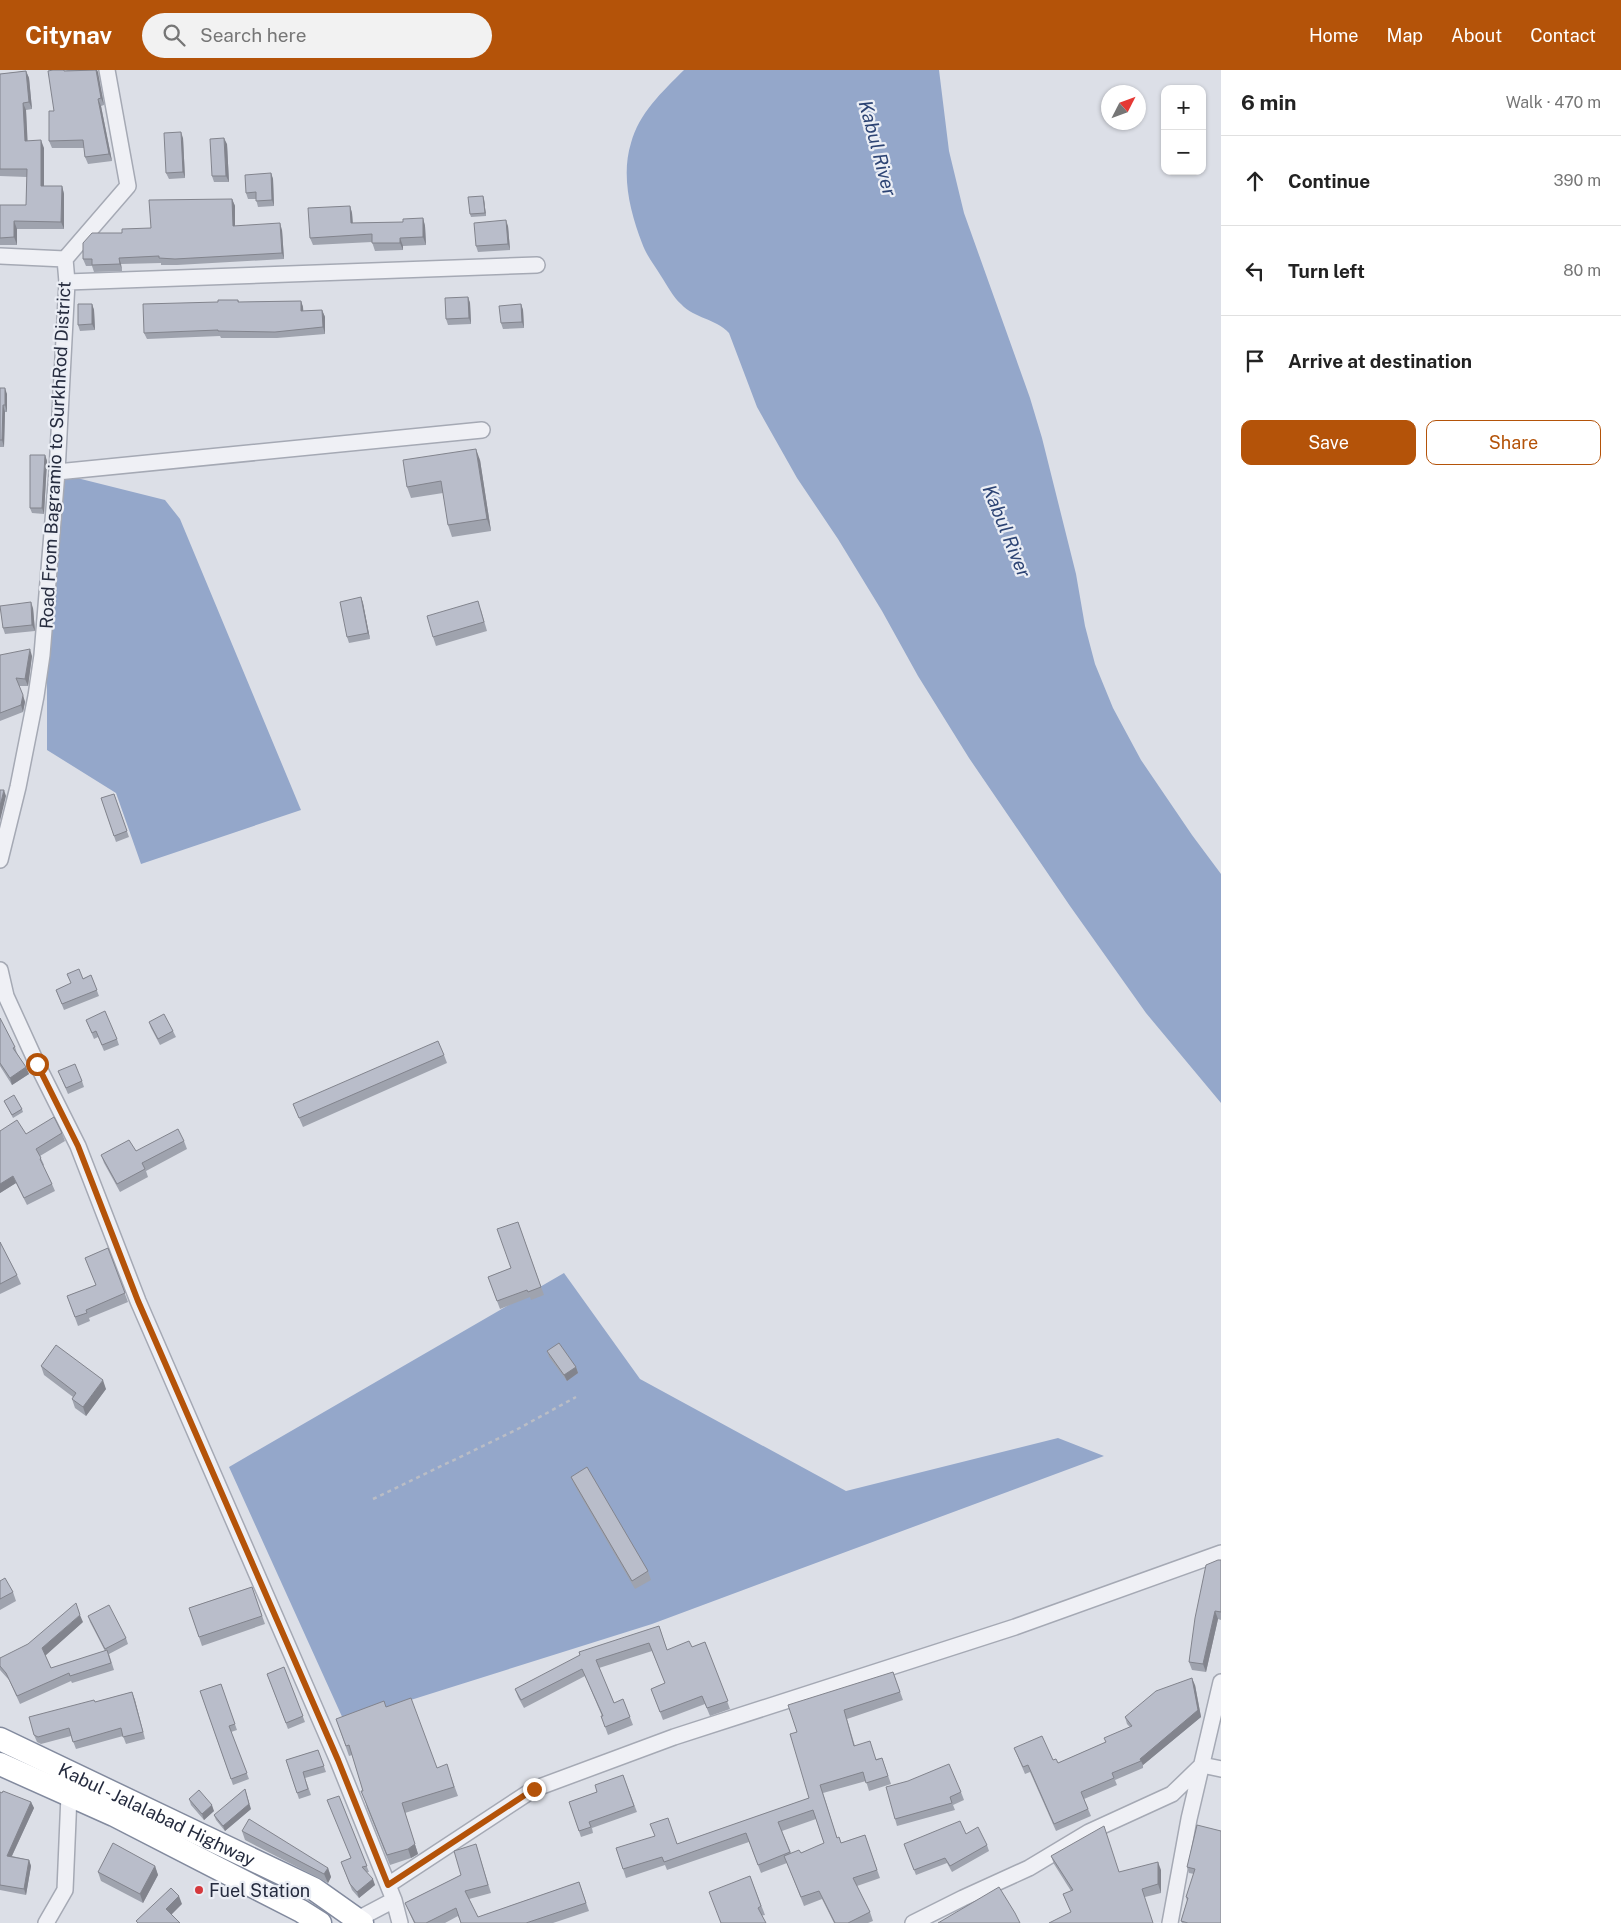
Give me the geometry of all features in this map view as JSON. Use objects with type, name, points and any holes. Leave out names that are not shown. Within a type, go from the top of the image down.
[{"type":"highway","name":"Kabul - Jalalabad Highway","points":[[0,1739],[70,1771],[197,1846],[320,1923]]},
{"type":"highway","name":"Kabul - Jalalabad Highway","points":[[0,1764],[114,1815],[314,1889],[360,1921]]},
{"type":"street","name":"Road From Bagramio to SurkhRod District","points":[[0,860],[18,787],[42,655],[57,472],[67,282],[65,259],[128,186],[107,70]]},
{"type":"street","points":[[0,256],[65,259]]},
{"type":"street","points":[[67,282],[536,265]]},
{"type":"street","points":[[57,472],[482,430]]},
{"type":"street","points":[[0,970],[6,996],[78,1146],[138,1301],[338,1760],[394,1900],[400,1923]]},
{"type":"street","points":[[388,1885],[534,1789],[674,1737],[1015,1627],[1221,1553]]},
{"type":"street","points":[[1170,1923],[1189,1819],[1221,1682]]},
{"type":"street","points":[[1202,1765],[1221,1769]]},
{"type":"street","points":[[913,1923],[1030,1868],[1090,1832],[1172,1794],[1202,1765]]},
{"type":"street","points":[[46,1923],[65,1890],[69,1794]]},
{"type":"street","points":[[360,1921],[394,1900]]},
{"type":"path","points":[[373,1499],[516,1430],[576,1397]]},
{"type":"water","name":"Kabul River","points":[[684,70],[939,70],[949,151],[964,213],[1030,398],[1042,438],[1076,574],[1085,626],[1095,664],[1113,708],[1141,760],[1221,874],[1221,1103],[1146,1013],[969,758],[918,676],[882,611],[838,539],[797,478],[757,407],[729,333],[718,324],[692,313],[681,304],[670,291],[646,252],[634,219],[628,193],[628,155],[635,132],[645,113]]},
{"type":"water","points":[[65,475],[165,500],[180,519],[301,810],[141,864],[116,793],[47,750],[47,668]]},
{"type":"water","points":[[564,1273],[640,1379],[846,1491],[1058,1438],[1104,1456],[652,1624],[344,1721],[229,1467]]},
{"type":"building","points":[[96,70],[101,98],[98,99],[109,154],[85,157],[83,140],[49,141],[49,111],[54,111],[48,71]]},
{"type":"building","points":[[26,71],[29,102],[23,103],[25,141],[41,140],[41,186],[62,186],[61,222],[14,221],[14,237],[0,238],[0,205],[26,205],[27,169],[0,169],[0,74]]},
{"type":"building","points":[[181,132],[183,172],[166,173],[164,133]]},
{"type":"building","points":[[224,138],[226,176],[212,176],[210,139]]},
{"type":"building","points":[[271,173],[272,200],[256,201],[256,192],[246,193],[245,175]]},
{"type":"building","points":[[483,196],[485,213],[470,214],[468,197]]},
{"type":"building","points":[[232,199],[233,226],[280,223],[282,253],[175,259],[159,258],[159,256],[119,258],[120,264],[92,265],[92,259],[83,259],[83,243],[92,233],[122,233],[122,229],[151,228],[149,200]]},
{"type":"building","points":[[350,206],[351,223],[403,222],[403,219],[423,218],[423,237],[400,238],[400,243],[372,243],[372,234],[310,238],[308,208]]},
{"type":"building","points":[[506,220],[508,244],[476,246],[474,223]]},
{"type":"building","points":[[468,297],[469,318],[446,319],[445,298]]},
{"type":"building","points":[[218,300],[238,300],[238,302],[301,301],[301,311],[322,310],[323,327],[275,332],[218,330],[144,333],[143,304],[218,302]]},
{"type":"building","points":[[78,304],[92,304],[92,324],[78,325]]},
{"type":"building","points":[[521,304],[522,322],[501,323],[499,306]]},
{"type":"building","points":[[0,388],[5,388],[2,440],[0,440]]},
{"type":"building","points":[[476,449],[487,519],[448,525],[441,481],[407,487],[403,460]]},
{"type":"building","points":[[30,455],[45,455],[42,508],[30,508]]},
{"type":"building","points":[[361,597],[368,633],[347,637],[340,602]]},
{"type":"building","points":[[478,601],[484,622],[433,637],[427,616]]},
{"type":"building","points":[[31,602],[32,625],[3,628],[0,606]]},
{"type":"building","points":[[30,649],[25,679],[16,678],[23,695],[21,705],[0,713],[0,655]]},
{"type":"building","points":[[0,790],[4,790],[0,806]]},
{"type":"building","points":[[114,794],[127,831],[114,836],[101,798]]},
{"type":"building","points":[[79,969],[83,979],[91,975],[97,990],[62,1004],[56,990],[71,983],[67,974]]},
{"type":"building","points":[[105,1011],[117,1039],[102,1045],[96,1031],[92,1033],[86,1020]]},
{"type":"building","points":[[164,1014],[173,1031],[158,1039],[149,1022]]},
{"type":"building","points":[[0,1018],[15,1047],[13,1048],[26,1067],[10,1078],[0,1063]]},
{"type":"building","points":[[438,1041],[444,1055],[299,1118],[293,1104]]},
{"type":"building","points":[[75,1064],[82,1081],[66,1088],[58,1071]]},
{"type":"building","points":[[14,1095],[22,1109],[12,1115],[4,1101]]},
{"type":"building","points":[[54,1117],[62,1133],[36,1149],[52,1184],[24,1198],[13,1176],[0,1184],[0,1131],[17,1120],[26,1134]]},
{"type":"building","points":[[178,1129],[184,1141],[142,1163],[145,1169],[117,1184],[101,1155],[129,1140],[136,1151]]},
{"type":"building","points":[[518,1222],[541,1287],[497,1301],[488,1277],[511,1268],[497,1229]]},
{"type":"building","points":[[0,1242],[17,1275],[0,1284]]},
{"type":"building","points":[[108,1248],[125,1293],[86,1310],[87,1313],[75,1317],[67,1296],[96,1285],[85,1258]]},
{"type":"building","points":[[559,1343],[576,1367],[564,1375],[547,1351]]},
{"type":"building","points":[[56,1345],[103,1380],[83,1407],[72,1399],[76,1393],[41,1366]]},
{"type":"building","points":[[587,1467],[648,1571],[632,1581],[571,1477]]},
{"type":"building","points":[[1221,1560],[1221,1612],[1215,1611],[1203,1664],[1189,1662],[1195,1618],[1206,1565]]},
{"type":"building","points":[[5,1578],[13,1592],[0,1599],[0,1581]]},
{"type":"building","points":[[252,1587],[262,1616],[199,1637],[189,1608]]},
{"type":"building","points":[[76,1603],[80,1615],[42,1648],[51,1668],[107,1650],[111,1663],[70,1676],[69,1673],[17,1696],[6,1673],[0,1666],[0,1658],[28,1644]]},
{"type":"building","points":[[109,1605],[126,1638],[105,1649],[88,1616]]},
{"type":"building","points":[[659,1626],[667,1650],[689,1641],[692,1647],[705,1642],[728,1701],[707,1708],[702,1696],[660,1712],[651,1689],[665,1683],[649,1643],[596,1660],[614,1703],[623,1699],[630,1717],[605,1727],[601,1716],[603,1716],[582,1669],[521,1700],[515,1689],[580,1655],[579,1652]]},
{"type":"building","points":[[284,1667],[303,1716],[286,1723],[267,1674]]},
{"type":"building","points":[[893,1672],[900,1692],[844,1710],[854,1746],[870,1741],[876,1760],[882,1758],[888,1776],[866,1783],[863,1772],[820,1785],[837,1838],[839,1837],[841,1843],[865,1835],[877,1870],[853,1878],[870,1912],[848,1923],[835,1923],[819,1891],[801,1897],[784,1856],[799,1850],[801,1853],[824,1843],[813,1810],[778,1822],[790,1852],[758,1865],[746,1833],[664,1862],[662,1857],[623,1869],[616,1848],[655,1836],[650,1824],[668,1818],[677,1844],[809,1798],[790,1734],[797,1732],[788,1705]]},
{"type":"building","points":[[1192,1678],[1198,1710],[1140,1759],[1141,1761],[1112,1773],[1114,1778],[1081,1792],[1088,1809],[1054,1824],[1028,1765],[1023,1767],[1014,1748],[1042,1736],[1053,1760],[1056,1759],[1058,1763],[1106,1742],[1104,1738],[1132,1726],[1125,1717],[1156,1691]]},
{"type":"building","points":[[221,1684],[235,1724],[229,1726],[247,1773],[231,1779],[200,1691]]},
{"type":"building","points":[[132,1692],[143,1732],[123,1737],[121,1728],[73,1742],[69,1728],[38,1737],[34,1735],[29,1717]]},
{"type":"building","points":[[411,1698],[437,1768],[447,1764],[454,1787],[402,1803],[415,1844],[408,1849],[387,1855],[361,1791],[363,1791],[349,1745],[346,1746],[336,1719],[384,1701],[386,1707]]},
{"type":"building","points":[[318,1750],[324,1766],[303,1772],[308,1789],[297,1793],[286,1760]]},
{"type":"building","points":[[949,1764],[961,1792],[950,1797],[952,1803],[895,1819],[886,1787],[908,1781]]},
{"type":"building","points":[[623,1775],[634,1806],[589,1822],[591,1827],[579,1831],[569,1802],[597,1792],[595,1785]]},
{"type":"building","points":[[245,1789],[249,1804],[223,1826],[214,1815]]},
{"type":"building","points":[[199,1790],[212,1805],[202,1814],[189,1799]]},
{"type":"building","points":[[3,1791],[31,1802],[7,1856],[29,1860],[24,1889],[0,1885],[0,1792],[2,1793]]},
{"type":"building","points":[[339,1796],[367,1866],[362,1867],[373,1879],[357,1892],[350,1884],[341,1862],[351,1858],[327,1800]]},
{"type":"building","points":[[249,1819],[328,1868],[324,1874],[242,1831]]},
{"type":"building","points":[[960,1821],[966,1834],[978,1827],[987,1845],[950,1866],[945,1858],[914,1870],[904,1844]]},
{"type":"building","points":[[1197,1825],[1221,1831],[1221,1923],[1188,1923],[1181,1921],[1195,1869],[1187,1867]]},
{"type":"building","points":[[1104,1826],[1119,1872],[1158,1862],[1158,1884],[1142,1889],[1153,1923],[1049,1923],[1071,1912],[1063,1894],[1073,1890],[1051,1856]]},
{"type":"building","points":[[113,1843],[155,1866],[140,1894],[98,1872]]},
{"type":"building","points":[[476,1844],[488,1885],[465,1891],[478,1917],[579,1882],[586,1903],[526,1923],[461,1923],[456,1908],[426,1923],[415,1923],[405,1903],[461,1875],[454,1851]]},
{"type":"building","points":[[750,1876],[761,1906],[758,1908],[766,1923],[721,1923],[709,1892]]},
{"type":"building","points":[[999,1887],[1020,1923],[938,1923]]},
{"type":"building","points":[[171,1888],[179,1896],[166,1909],[180,1923],[138,1923],[136,1921]]},
{"type":"place","name":"Fuel Station","points":[[199,1890]]},
{"type":"route","points":[[37,1064],[78,1146],[138,1301],[184,1404],[257,1578],[338,1760],[388,1885],[534,1789]]}]
